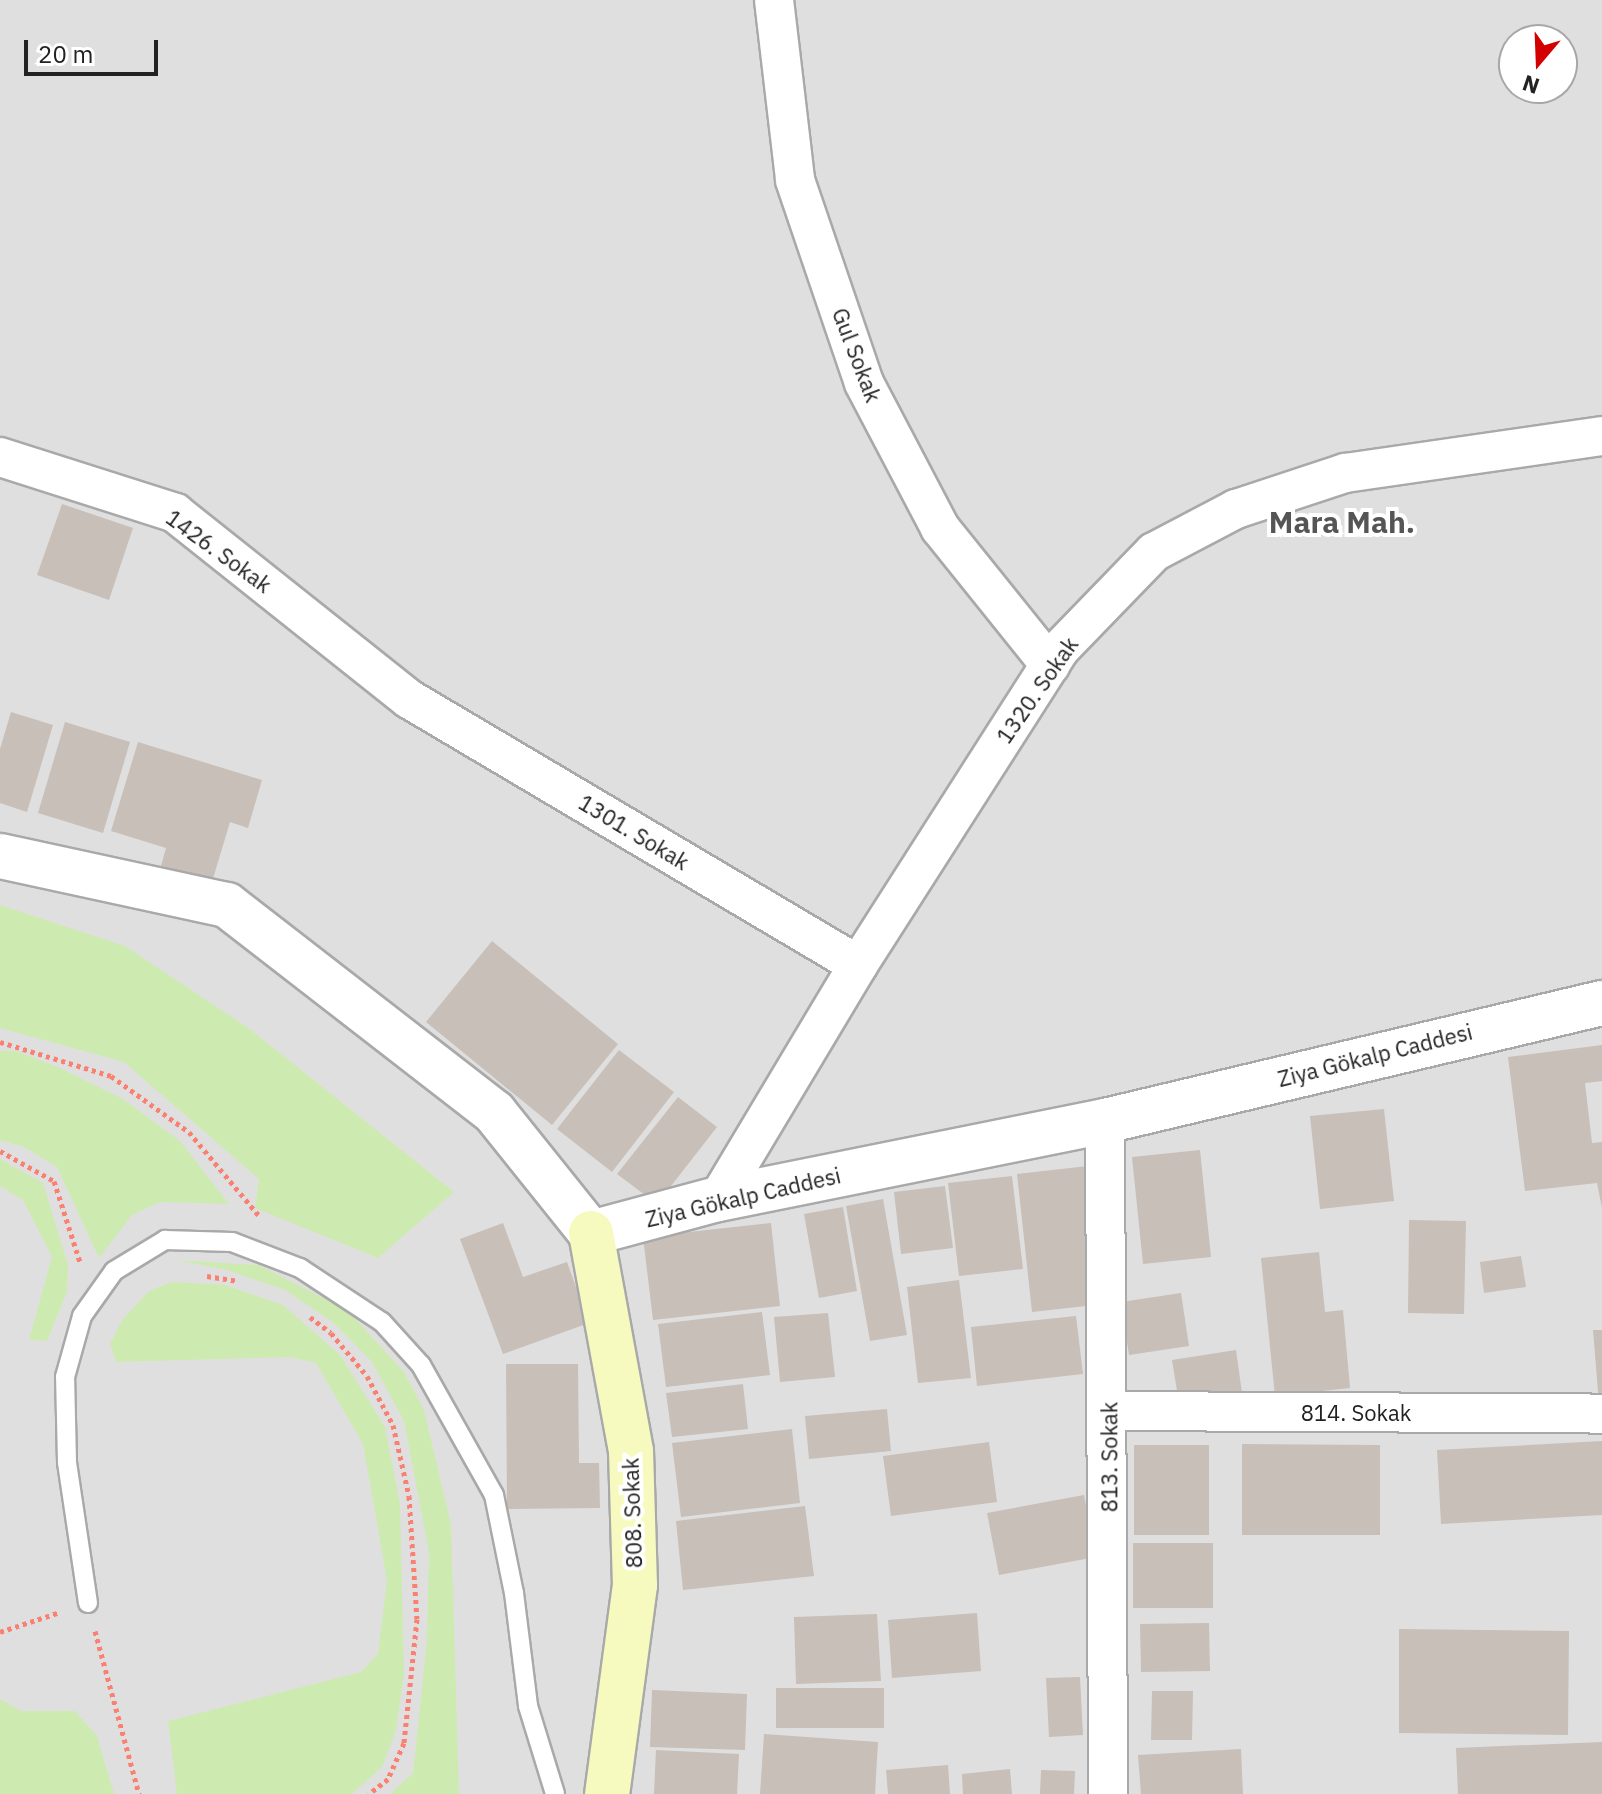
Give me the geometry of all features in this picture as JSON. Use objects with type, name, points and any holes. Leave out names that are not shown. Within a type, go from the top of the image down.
[{"type":"main road","name":"808. Sokak","points":[[591,1233],[631,1451],[634,1540],[635,1585],[607,1794]]},
{"type":"street","name":"Gul Sokak","points":[[774,0],[795,180],[864,383],[940,528],[1050,665]]},
{"type":"street","name":"1320. Sokak","points":[[718,1199],[858,965],[1050,665],[1154,552],[1236,509],[1345,473],[1602,436]]},
{"type":"street","name":"1426. Sokak","points":[[0,457],[175,513],[409,699]]},
{"type":"street","name":"1301. Sokak","points":[[409,699],[858,965]]},
{"type":"street","points":[[0,856],[227,905],[494,1112],[591,1233]]},
{"type":"street","name":"Ziya Gökalp Caddesi","points":[[591,1233],[718,1199],[1105,1121],[1602,1003]]},
{"type":"street","name":"813. Sokak","points":[[1105,1121],[1110,1411],[1108,1794]]},
{"type":"street","name":"814. Sokak","points":[[1110,1411],[1602,1414]]},
{"type":"lane","points":[[88,1603],[67,1462],[65,1377],[82,1316],[114,1271],[165,1240],[232,1242],[300,1268],[382,1322],[421,1365],[494,1495],[514,1593],[528,1706],[555,1794]]},
{"type":"path","points":[[0,1042],[111,1076],[189,1132],[300,1268]]},
{"type":"path","points":[[0,1151],[54,1181],[92,1301]]},
{"type":"path","points":[[133,1259],[251,1287]]},
{"type":"path","points":[[301,1310],[331,1333],[367,1376],[393,1425],[409,1496],[417,1619],[404,1743],[388,1779],[369,1794]]},
{"type":"path","points":[[0,1632],[88,1603],[139,1794]]},
{"type":"shaded area","points":[[0,0],[1602,0],[1602,1794],[0,1794]]},
{"type":"green space","points":[[0,905],[125,946],[247,1027],[454,1192],[378,1258],[255,1208],[259,1179],[124,1062],[0,1028]]},
{"type":"green space","points":[[0,1051],[16,1051],[60,1068],[123,1099],[180,1141],[229,1204],[160,1202],[132,1215],[99,1258],[57,1167],[24,1147],[0,1140]]},
{"type":"green space","points":[[0,1159],[43,1183],[68,1265],[67,1292],[47,1341],[29,1340],[52,1257],[23,1200],[0,1186]]},
{"type":"green space","points":[[176,1260],[258,1265],[347,1310],[404,1372],[424,1410],[451,1524],[459,1794],[390,1794],[413,1773],[427,1640],[429,1552],[404,1421],[372,1362],[334,1323],[285,1290],[227,1270]]},
{"type":"green space","points":[[171,1282],[225,1285],[283,1305],[340,1355],[385,1427],[400,1504],[404,1674],[396,1730],[382,1767],[352,1794],[177,1794],[168,1721],[361,1672],[378,1654],[387,1580],[363,1444],[316,1363],[290,1357],[116,1362],[110,1344],[122,1320],[149,1291]]},
{"type":"green space","points":[[0,1699],[21,1711],[75,1711],[97,1736],[114,1794],[0,1794]]},
{"type":"building","points":[[62,504],[133,528],[109,600],[37,575]]},
{"type":"building","points":[[11,712],[53,725],[27,812],[0,803],[0,749]]},
{"type":"building","points":[[65,722],[130,742],[103,833],[38,813]]},
{"type":"building","points":[[138,742],[262,780],[248,828],[230,822],[212,882],[161,866],[166,848],[111,831]]},
{"type":"building","points":[[492,941],[618,1044],[552,1125],[426,1022]]},
{"type":"building","points":[[1602,1045],[1602,1081],[1585,1083],[1592,1143],[1602,1142],[1602,1208],[1597,1183],[1525,1191],[1508,1057]]},
{"type":"building","points":[[619,1050],[674,1092],[612,1172],[557,1129]]},
{"type":"building","points":[[678,1097],[717,1127],[657,1204],[617,1174]]},
{"type":"building","points":[[1384,1109],[1394,1201],[1320,1209],[1310,1116]]},
{"type":"building","points":[[1200,1150],[1211,1257],[1143,1264],[1132,1157]]},
{"type":"building","points":[[1088,1166],[1104,1304],[1032,1312],[1017,1174]]},
{"type":"building","points":[[1012,1176],[1023,1269],[959,1276],[948,1183]]},
{"type":"building","points":[[945,1186],[953,1248],[901,1254],[894,1192]]},
{"type":"building","points":[[883,1199],[907,1335],[870,1341],[846,1206]]},
{"type":"building","points":[[843,1207],[857,1291],[819,1298],[804,1214]]},
{"type":"building","points":[[1409,1220],[1466,1221],[1464,1314],[1408,1313]]},
{"type":"building","points":[[503,1223],[523,1277],[567,1262],[589,1323],[503,1354],[460,1239]]},
{"type":"building","points":[[771,1223],[780,1306],[653,1320],[643,1237]]},
{"type":"building","points":[[1319,1252],[1325,1312],[1343,1310],[1350,1388],[1275,1396],[1261,1258]]},
{"type":"building","points":[[1521,1256],[1526,1287],[1484,1293],[1480,1262]]},
{"type":"building","points":[[959,1280],[971,1378],[918,1383],[907,1287]]},
{"type":"building","points":[[1181,1293],[1189,1346],[1129,1355],[1121,1302]]},
{"type":"building","points":[[762,1312],[770,1375],[666,1387],[658,1324]]},
{"type":"building","points":[[828,1313],[835,1377],[780,1382],[774,1317]]},
{"type":"building","points":[[1076,1316],[1083,1374],[977,1386],[971,1327]]},
{"type":"building","points":[[1593,1330],[1602,1330],[1602,1404],[1599,1404]]},
{"type":"building","points":[[1236,1350],[1242,1393],[1179,1403],[1172,1360]]},
{"type":"building","points":[[506,1364],[578,1364],[579,1463],[599,1463],[600,1508],[507,1509]]},
{"type":"building","points":[[743,1384],[748,1429],[672,1437],[666,1393]]},
{"type":"building","points":[[887,1409],[891,1451],[809,1459],[805,1416]]},
{"type":"building","points":[[792,1429],[800,1503],[681,1517],[672,1443]]},
{"type":"building","points":[[1602,1441],[1602,1515],[1441,1524],[1437,1450]]},
{"type":"building","points":[[989,1442],[997,1502],[891,1516],[883,1456]]},
{"type":"building","points":[[1242,1444],[1380,1445],[1380,1535],[1242,1535]]},
{"type":"building","points":[[1134,1445],[1209,1445],[1209,1535],[1134,1535]]},
{"type":"building","points":[[1084,1495],[1096,1557],[999,1575],[987,1513]]},
{"type":"building","points":[[805,1506],[814,1576],[683,1590],[676,1521]]},
{"type":"building","points":[[1133,1543],[1213,1543],[1213,1608],[1133,1608]]},
{"type":"building","points":[[977,1613],[981,1671],[892,1678],[888,1620]]},
{"type":"building","points":[[877,1614],[881,1681],[796,1684],[794,1617]]},
{"type":"building","points":[[1209,1623],[1210,1671],[1141,1672],[1140,1624]]},
{"type":"building","points":[[1399,1629],[1569,1631],[1568,1735],[1399,1733]]},
{"type":"building","points":[[1080,1677],[1083,1735],[1049,1737],[1046,1678]]},
{"type":"building","points":[[776,1688],[884,1688],[884,1728],[776,1728]]},
{"type":"building","points":[[652,1690],[747,1694],[745,1750],[650,1747]]},
{"type":"building","points":[[1152,1691],[1193,1691],[1192,1740],[1151,1740]]},
{"type":"building","points":[[764,1734],[878,1742],[875,1794],[760,1794]]},
{"type":"building","points":[[1602,1742],[1602,1794],[1458,1794],[1456,1748]]},
{"type":"building","points":[[1241,1749],[1243,1794],[1141,1794],[1138,1755]]},
{"type":"building","points":[[656,1750],[739,1754],[737,1794],[654,1794]]},
{"type":"building","points":[[948,1765],[950,1794],[888,1794],[886,1770]]},
{"type":"building","points":[[1010,1769],[1012,1794],[963,1794],[962,1774]]},
{"type":"building","points":[[1041,1770],[1075,1771],[1074,1794],[1040,1794]]},
{"type":"district","name":"Mara Mah.","points":[[1342,522]]}]
